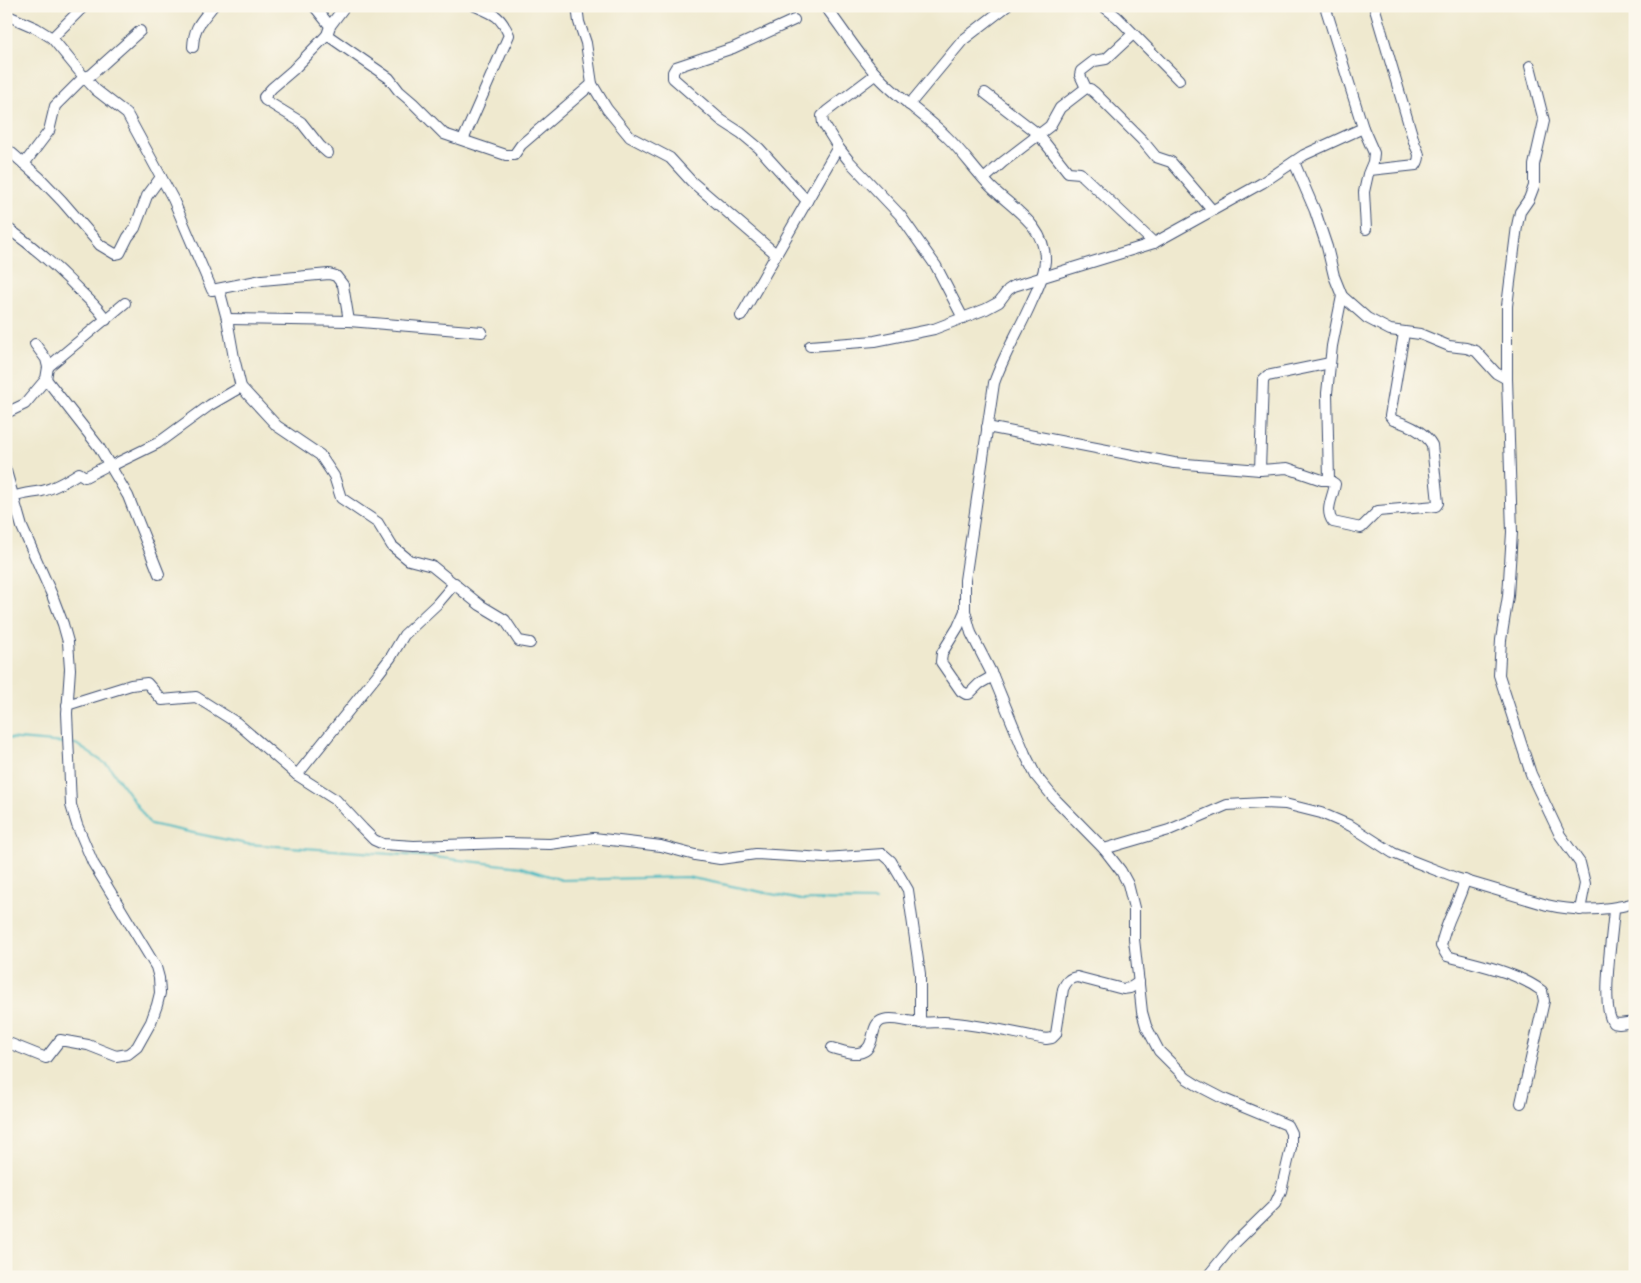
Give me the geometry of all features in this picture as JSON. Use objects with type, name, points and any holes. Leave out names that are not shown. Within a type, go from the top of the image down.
[{"type":"street","points":[[52,38],[84,6]]},
{"type":"street","points":[[193,47],[194,34],[198,25],[213,6]]},
{"type":"street","points":[[314,6],[324,17],[328,30],[389,78],[399,91],[444,134],[506,155],[514,155],[520,145],[592,84]]},
{"type":"street","points":[[328,153],[301,122],[265,100],[264,97],[293,70],[328,30],[345,6]]},
{"type":"street","points":[[463,140],[508,35],[504,25],[494,14],[475,6]]},
{"type":"street","points":[[576,6],[586,43],[592,84],[607,109],[630,137],[670,158],[691,181],[776,254]]},
{"type":"street","points":[[825,6],[876,74],[945,135],[984,180],[1029,221],[1037,232],[1044,251],[1043,277],[1001,364],[994,383],[965,580],[965,611],[971,633],[1036,776],[1122,871],[1134,908],[1134,939],[1142,1012],[1146,1026],[1159,1051],[1196,1085],[1224,1099],[1288,1124],[1291,1134],[1291,1148],[1281,1191],[1275,1204],[1234,1244],[1207,1277]]},
{"type":"street","points":[[909,105],[963,40],[1007,6]]},
{"type":"street","points":[[1103,6],[1117,17],[1179,80]]},
{"type":"street","points":[[1325,6],[1363,128],[1374,152],[1364,192],[1366,229]]},
{"type":"street","points":[[1370,170],[1416,165],[1420,154],[1415,145],[1374,6]]},
{"type":"street","points":[[6,15],[36,28],[52,38],[96,90],[126,114],[161,177],[191,238],[212,290],[262,280],[329,274],[336,276],[343,284],[349,321]]},
{"type":"street","points":[[794,20],[733,48],[676,67],[673,72],[673,78],[721,120],[760,148],[807,201]]},
{"type":"street","points":[[24,164],[49,131],[55,106],[84,77],[91,75],[140,30]]},
{"type":"street","points":[[1133,34],[1106,59],[1094,60],[1081,71],[1080,76],[1086,88],[1095,93],[1142,140],[1156,157],[1171,162],[1212,210]]},
{"type":"street","points":[[1530,66],[1544,121],[1534,165],[1534,186],[1529,199],[1520,212],[1516,226],[1507,306],[1507,379],[1512,532],[1508,596],[1501,640],[1499,675],[1531,774],[1560,835],[1580,863],[1585,884],[1580,910]]},
{"type":"street","points":[[876,74],[822,116],[824,123],[849,161],[900,215],[936,266],[962,318]]},
{"type":"street","points":[[984,180],[1050,126],[1060,108],[1086,88]]},
{"type":"street","points":[[985,93],[1038,134],[1068,172],[1080,173],[1154,244]]},
{"type":"street","points":[[810,346],[875,341],[934,329],[986,309],[999,302],[1008,290],[1014,286],[1154,244],[1262,183],[1304,155],[1363,128]]},
{"type":"street","points":[[741,316],[838,147]]},
{"type":"street","points":[[6,148],[62,201],[100,245],[117,254],[120,253],[128,237],[136,228],[147,196],[161,177]]},
{"type":"street","points":[[1294,162],[1315,211],[1334,276],[1342,296],[1367,318],[1390,330],[1420,334],[1449,346],[1476,351],[1496,373],[1507,379]]},
{"type":"street","points":[[6,227],[34,247],[71,281],[101,311],[106,320]]},
{"type":"street","points":[[218,289],[227,319],[234,358],[242,387],[277,426],[320,455],[334,476],[341,498],[378,523],[392,546],[409,560],[432,566],[480,604],[505,620],[519,641],[530,642]]},
{"type":"street","points":[[1329,480],[1327,393],[1330,363],[1342,296]]},
{"type":"street","points":[[48,366],[125,303]]},
{"type":"street","points":[[227,319],[349,321],[482,332]]},
{"type":"street","points":[[987,427],[1174,463],[1260,470],[1287,468],[1322,480],[1329,480],[1335,484],[1328,510],[1329,517],[1333,522],[1362,528],[1378,511],[1436,506],[1438,503],[1430,441],[1424,435],[1393,420],[1390,416],[1404,333]]},
{"type":"street","points":[[6,413],[25,404],[46,378],[48,366],[46,359],[35,344]]},
{"type":"street","points":[[1260,470],[1263,380],[1267,376],[1330,363]]},
{"type":"street","points":[[46,378],[100,446],[128,496],[159,574]]},
{"type":"street","points":[[13,496],[57,486],[79,473],[85,476],[158,443],[210,405],[242,387]]},
{"type":"street","points":[[6,471],[22,527],[52,595],[68,642],[70,669],[67,705],[71,805],[77,825],[93,863],[156,967],[159,978],[158,999],[151,1022],[137,1047],[128,1054],[116,1056],[88,1045],[60,1040],[46,1058],[6,1042]]},
{"type":"street","points":[[297,775],[391,657],[404,634],[437,604],[454,583]]},
{"type":"street","points":[[965,611],[958,627],[942,653],[941,662],[961,691],[966,694],[969,694],[979,684],[992,676]]},
{"type":"street","points":[[67,705],[131,685],[147,683],[162,700],[196,696],[238,723],[297,775],[336,800],[374,840],[383,844],[414,846],[505,843],[550,844],[594,838],[661,846],[720,859],[756,854],[825,858],[883,854],[891,861],[908,890],[920,974],[920,1022]]},
{"type":"street","points":[[1104,849],[1169,830],[1227,805],[1285,804],[1321,813],[1351,826],[1393,853],[1465,880],[1547,905],[1580,910],[1614,908],[1635,903]]},
{"type":"street","points":[[1465,880],[1462,895],[1443,931],[1441,946],[1447,956],[1490,967],[1535,986],[1542,991],[1544,1001],[1521,1103]]},
{"type":"street","points":[[1614,908],[1607,987],[1610,1018],[1613,1023],[1619,1024],[1635,1022]]},
{"type":"street","points":[[832,1048],[859,1053],[868,1050],[875,1026],[882,1020],[894,1018],[920,1022],[970,1025],[1046,1039],[1052,1038],[1056,1034],[1063,989],[1071,977],[1124,989],[1130,988],[1139,982]]},
{"type":"waterway","points":[[6,738],[65,743]]},
{"type":"waterway","points":[[72,744],[76,744],[109,766],[150,824],[247,844],[433,857],[521,867],[562,880],[687,877],[801,900],[876,901]]}]
